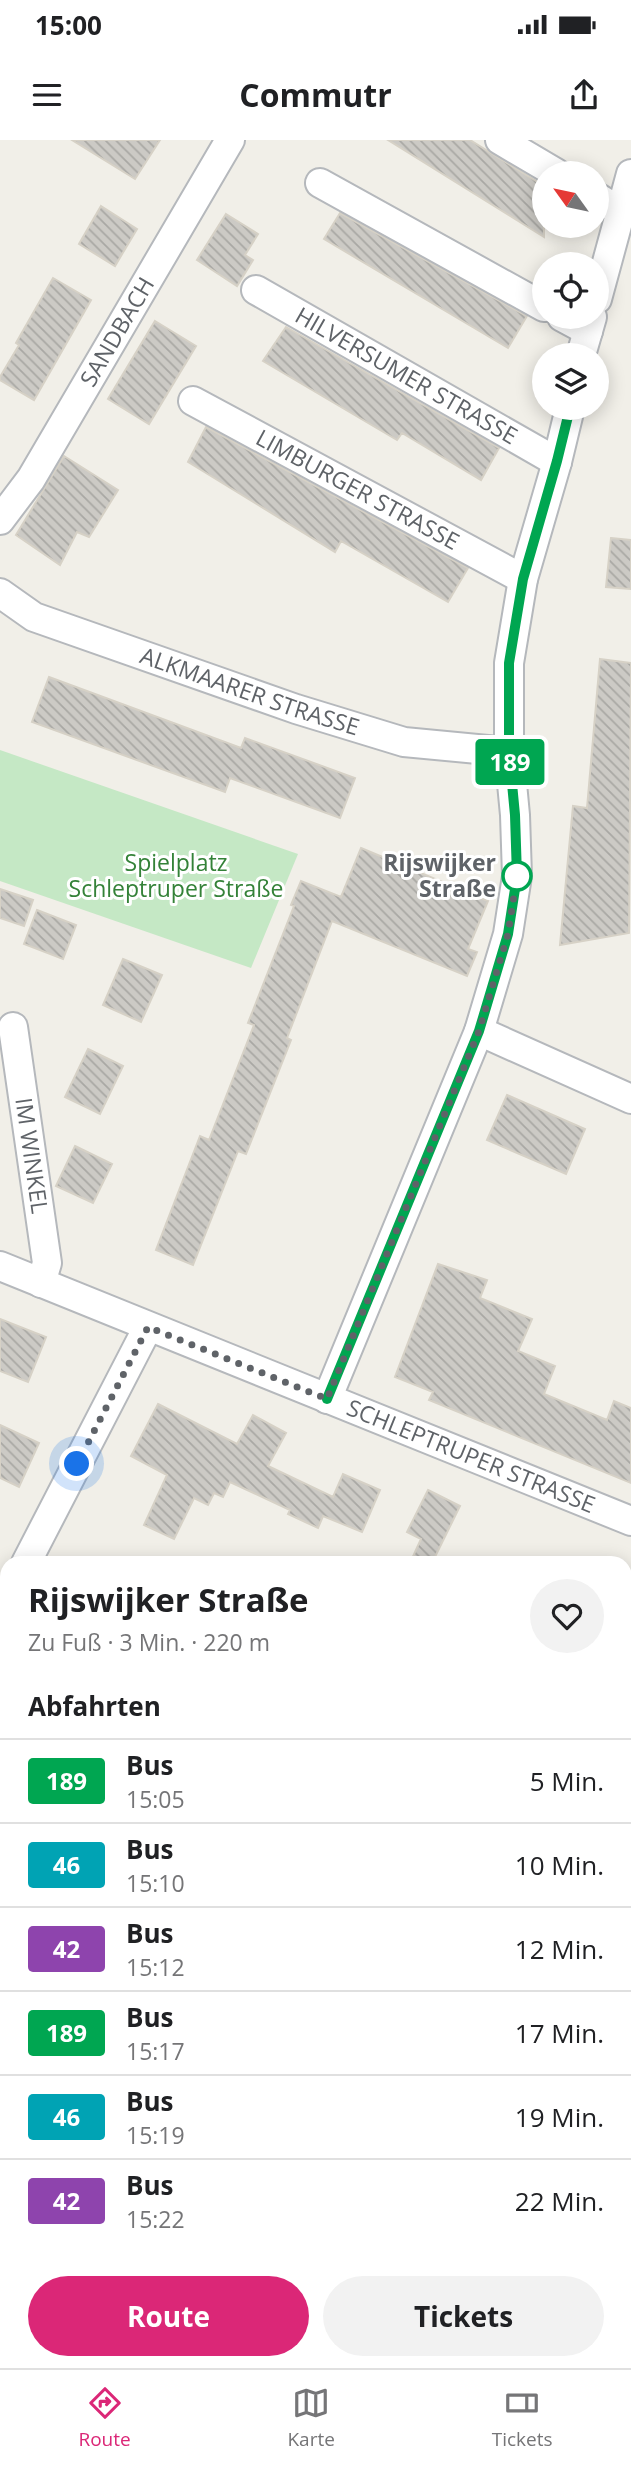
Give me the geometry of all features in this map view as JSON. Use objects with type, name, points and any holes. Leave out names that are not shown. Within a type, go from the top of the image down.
[{"type":"street","name":"SANDBACH","points":[[0,520],[31,479],[230,140]]},
{"type":"street","points":[[500,140],[536,161]]},
{"type":"street","points":[[609,256],[631,174]]},
{"type":"street","points":[[320,183],[532,300]]},
{"type":"street","points":[[609,204],[621,212]]},
{"type":"street","name":"HILVERSUMER STRASSE","points":[[256,290],[557,461]]},
{"type":"street","name":"LIMBURGER STRASSE","points":[[193,401],[523,579]]},
{"type":"street","points":[[327,1399],[479,1031],[508,934],[517,876],[509,752],[509,663],[523,579],[567,420]]},
{"type":"street","name":"ALKMAARER STRASSE","points":[[0,593],[34,617],[296,709],[404,742],[509,752]]},
{"type":"street","name":"IM WINKEL","points":[[13,1027],[47,1264],[41,1283]]},
{"type":"street","points":[[479,1031],[631,1099]]},
{"type":"street","name":"SCHLEPTRUPER STRASSE","points":[[0,1266],[631,1521]]},
{"type":"street","points":[[30,1556],[148,1327]]},
{"type":"green space","name":"Spielplatz Schleptruper Straße","points":[[0,750],[298,854],[251,968],[0,881]]},
{"type":"building","points":[[72,140],[160,140],[135,179]]},
{"type":"building","points":[[388,140],[470,140],[532,179],[532,230]]},
{"type":"building","points":[[101,206],[137,229],[115,266],[79,244]]},
{"type":"building","points":[[340,213],[527,316],[508,348],[324,239]]},
{"type":"building","points":[[226,214],[258,234],[245,255],[253,260],[237,286],[197,260]]},
{"type":"building","points":[[53,278],[91,300],[34,400],[0,380],[0,377]]},
{"type":"building","points":[[155,321],[196,346],[149,424],[108,399]]},
{"type":"building","points":[[286,327],[499,448],[481,480],[402,433],[397,440],[263,361]]},
{"type":"building","points":[[206,427],[468,568],[448,602],[341,541],[335,552],[188,462]]},
{"type":"building","points":[[64,456],[118,490],[89,537],[77,532],[60,565],[16,535]]},
{"type":"building","points":[[611,538],[631,540],[631,589],[606,587]]},
{"type":"building","points":[[600,659],[631,663],[629,933],[560,945],[573,806],[587,808]]},
{"type":"building","points":[[49,677],[241,748],[245,738],[355,778],[340,818],[230,778],[225,792],[32,722]]},
{"type":"building","points":[[361,848],[488,901],[468,949],[477,952],[467,976],[332,921],[287,1038],[291,1040],[246,1154],[238,1151],[193,1265],[156,1250],[200,1136],[209,1140],[254,1025],[248,1023],[294,906],[291,905],[301,881],[341,897]]},
{"type":"building","points":[[0,889],[33,900],[24,926],[0,918]]},
{"type":"building","points":[[37,910],[76,925],[63,959],[24,944]]},
{"type":"building","points":[[123,959],[162,975],[141,1022],[103,1005]]},
{"type":"building","points":[[88,1049],[123,1066],[100,1114],[65,1097]]},
{"type":"building","points":[[507,1095],[585,1129],[566,1174],[487,1140]]},
{"type":"building","points":[[75,1146],[112,1164],[93,1203],[56,1186]]},
{"type":"building","points":[[438,1264],[487,1280],[480,1298],[532,1319],[518,1351],[555,1366],[544,1394],[607,1420],[614,1401],[631,1408],[631,1483],[429,1400],[433,1392],[395,1377]]},
{"type":"building","points":[[0,1319],[46,1337],[28,1382],[0,1371]]},
{"type":"building","points":[[158,1404],[237,1444],[253,1415],[286,1433],[268,1466],[333,1497],[343,1474],[380,1490],[362,1532],[323,1516],[318,1528],[288,1514],[290,1510],[230,1482],[223,1497],[214,1493],[208,1505],[194,1498],[174,1539],[144,1525],[167,1475],[131,1456]]},
{"type":"building","points":[[0,1425],[39,1443],[19,1487],[0,1478]]},
{"type":"building","points":[[428,1490],[460,1506],[435,1556],[413,1556],[421,1539],[407,1532]]},
{"type":"bus line","name":"189","points":[[327,1399],[479,1031],[508,934],[517,876],[509,752],[509,663],[523,579],[567,420]]},
{"type":"place","name":"Rijswijker Straße","points":[[517,876]]},
{"type":"route","points":[[77,1464],[148,1327],[327,1399],[479,1031],[508,934],[517,876]]}]
